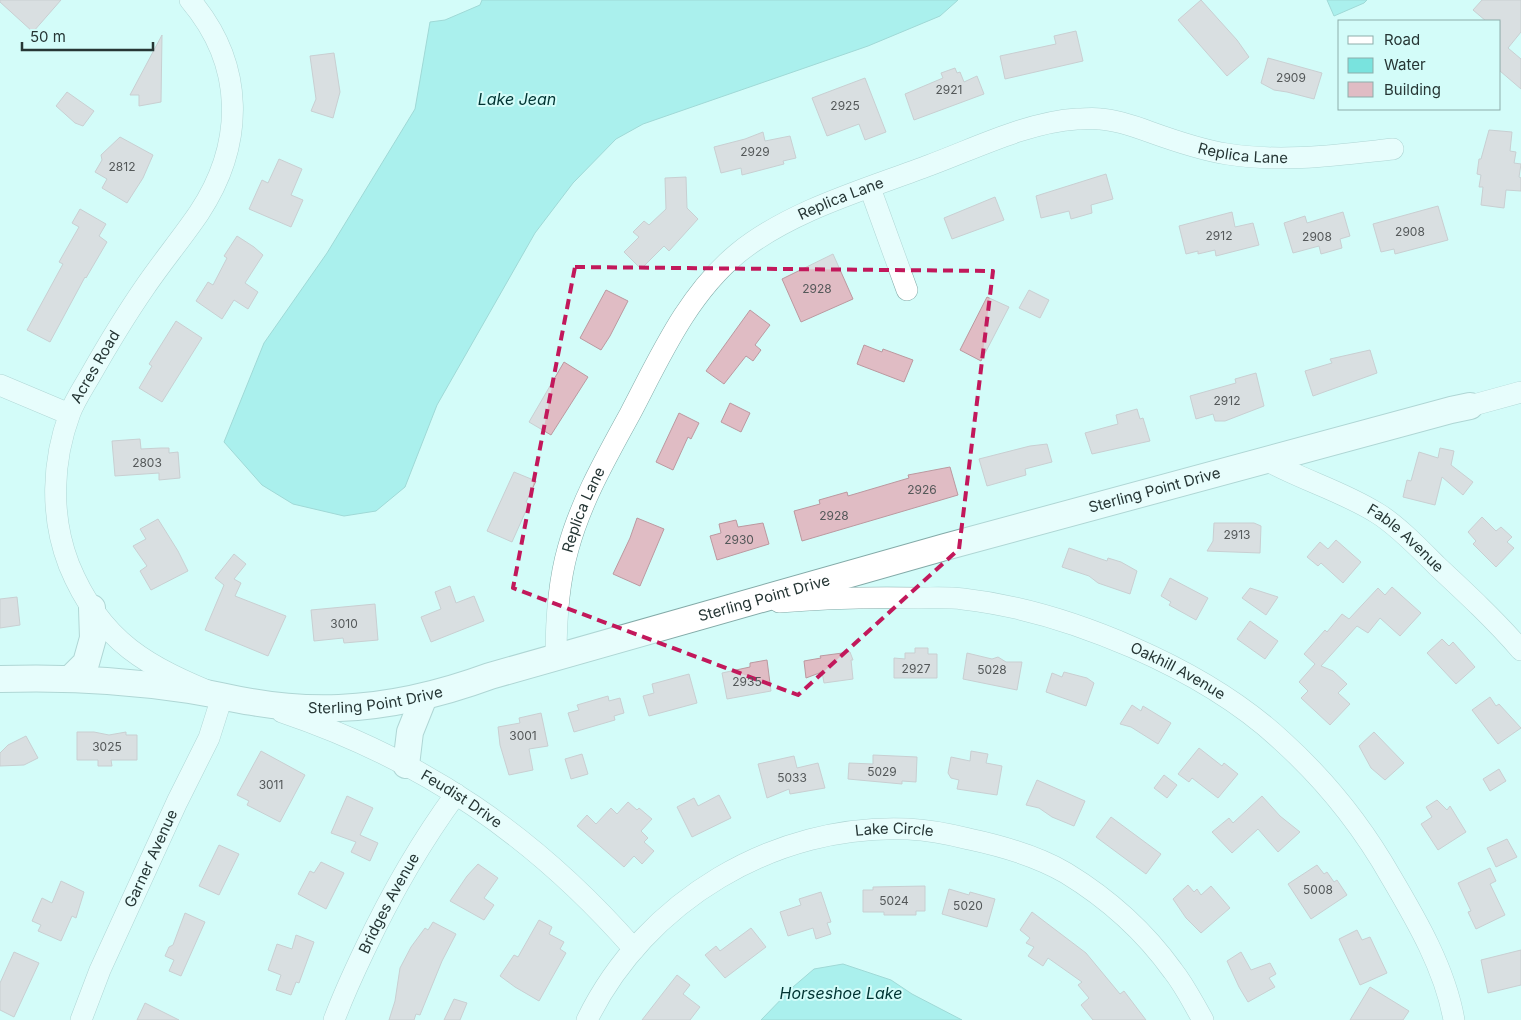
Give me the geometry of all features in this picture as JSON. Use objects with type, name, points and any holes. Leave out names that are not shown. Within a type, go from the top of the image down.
[{"type":"street","name":"Acres Road","points":[[190,0],[207,23],[223,55],[230,79],[233,104],[232,130],[227,153],[215,184],[200,212],[144,289],[106,346],[70,414],[62,440],[56,474],[58,521],[66,555],[77,582],[92,608],[106,626],[126,647],[146,660],[180,679],[222,696]]},
{"type":"street","name":"Replica Lane","points":[[556,657],[556,626],[560,588],[568,550],[579,514],[609,452],[660,356],[691,303],[725,265],[765,233],[808,212],[1005,137],[1040,125],[1074,120],[1101,119],[1132,126],[1189,146],[1225,154],[1262,158],[1316,157],[1393,150]]},
{"type":"street","points":[[870,188],[907,290]]},
{"type":"street","points":[[0,385],[70,414]]},
{"type":"street","points":[[1470,406],[1521,392]]},
{"type":"street","name":"Sterling Point Drive","points":[[0,679],[42,678],[116,681],[188,690],[254,703],[296,707],[339,708],[382,704],[424,697],[556,657],[740,605],[1451,410],[1470,406],[1521,403]]},
{"type":"street","name":"Fable Avenue","points":[[1266,460],[1290,473],[1352,499],[1379,514],[1419,548],[1501,626],[1521,650]]},
{"type":"street","name":"Oakhill Avenue","points":[[740,605],[814,599],[888,597],[962,599],[1013,608],[1064,621],[1113,639],[1160,660],[1206,685],[1249,714],[1281,740],[1317,776],[1350,815],[1379,856],[1431,951],[1458,1018]]},
{"type":"street","points":[[70,679],[86,663],[93,638],[92,608]]},
{"type":"street","name":"Garner Avenue","points":[[81,1020],[100,970],[177,802],[209,738],[222,696]]},
{"type":"street","points":[[406,765],[410,732],[424,697]]},
{"type":"street","name":"Feudist Drive","points":[[254,703],[321,725],[386,754],[456,794],[502,825],[538,853],[580,891],[634,949]]},
{"type":"street","name":"Bridges Avenue","points":[[334,1020],[385,906],[406,867],[456,794]]},
{"type":"street","name":"Lake Circle","points":[[587,1020],[610,980],[649,932],[684,901],[729,872],[764,855],[801,842],[838,834],[908,829],[940,832],[988,843],[1028,856],[1065,873],[1097,894],[1127,919],[1149,941],[1174,971],[1203,1020]]},
{"type":"highlighted area","points":[[575,267],[993,271],[959,549],[798,695],[513,588]]},
{"type":"water","name":"Lake Jean","points":[[482,0],[958,0],[940,16],[868,46],[643,124],[616,139],[573,183],[535,233],[437,405],[405,487],[376,511],[344,516],[293,504],[262,485],[224,442],[264,343],[327,253],[415,109],[430,22],[445,20],[480,5]]},
{"type":"water","points":[[1327,0],[1367,0],[1334,16]]},
{"type":"water","name":"Horseshoe Lake","points":[[843,964],[891,980],[912,994],[962,1020],[761,1020],[793,987],[814,969]]},
{"type":"building","points":[[0,0],[61,0],[33,32]]},
{"type":"building","points":[[1201,0],[1237,40],[1249,57],[1227,76],[1178,20]]},
{"type":"building","points":[[1482,0],[1521,0],[1521,32],[1508,48],[1521,59],[1521,89],[1501,72],[1501,20],[1485,20],[1473,10]]},
{"type":"building","points":[[1076,31],[1083,61],[1005,79],[1000,56],[1056,44],[1054,36]]},
{"type":"building","points":[[162,35],[161,102],[139,106],[139,95],[130,95]]},
{"type":"building","points":[[334,53],[340,92],[333,118],[311,111],[316,99],[310,56]]},
{"type":"building","points":[[1268,58],[1322,73],[1314,99],[1274,90],[1261,83]]},
{"type":"building","points":[[955,68],[957,73],[960,72],[964,82],[977,76],[984,94],[914,120],[905,94],[943,78],[941,73]]},
{"type":"building","points":[[865,78],[886,132],[865,140],[859,124],[827,136],[812,98]]},
{"type":"building","points":[[67,92],[94,111],[83,126],[75,123],[56,106]]},
{"type":"building","points":[[1489,130],[1512,132],[1510,151],[1516,152],[1514,163],[1521,164],[1519,177],[1521,178],[1521,191],[1506,190],[1504,208],[1481,205],[1483,187],[1479,187],[1481,175],[1477,174],[1479,159],[1481,159]]},
{"type":"building","points":[[763,132],[765,141],[790,136],[796,158],[783,161],[784,164],[742,175],[741,168],[721,173],[714,147]]},
{"type":"building","points":[[120,137],[153,155],[143,178],[127,203],[102,188],[107,179],[95,172],[102,160],[101,155]]},
{"type":"building","points":[[279,159],[302,169],[291,195],[303,200],[291,227],[249,209],[262,180],[268,183]]},
{"type":"building","points":[[1106,174],[1113,199],[1091,205],[1092,213],[1071,219],[1069,211],[1041,218],[1036,196]]},
{"type":"building","points":[[686,177],[687,208],[698,219],[669,251],[664,246],[641,269],[624,252],[639,237],[633,232],[644,221],[649,225],[666,209],[665,178]]},
{"type":"building","points":[[995,197],[1004,220],[952,239],[944,218]]},
{"type":"building","points":[[1438,206],[1448,240],[1395,254],[1394,249],[1381,252],[1373,224]]},
{"type":"building","points":[[80,209],[106,224],[99,236],[107,242],[85,277],[50,342],[27,330],[63,264],[59,262],[79,227],[72,223]]},
{"type":"building","points":[[1232,212],[1235,227],[1253,223],[1259,245],[1216,256],[1215,250],[1198,254],[1198,251],[1186,254],[1179,226]]},
{"type":"building","points":[[1343,212],[1350,236],[1340,239],[1342,248],[1321,254],[1319,246],[1293,253],[1284,223],[1305,216],[1307,223]]},
{"type":"building","points":[[237,236],[263,255],[245,283],[258,292],[248,309],[234,300],[222,319],[196,301],[208,282],[213,285],[227,258],[224,256]]},
{"type":"building","points":[[833,254],[853,299],[801,322],[782,279]]},
{"type":"building","points":[[606,290],[628,301],[601,350],[580,338]]},
{"type":"building","points":[[1029,290],[1049,300],[1040,318],[1019,308]]},
{"type":"building","points":[[987,297],[1009,307],[981,361],[960,350]]},
{"type":"building","points":[[750,310],[770,325],[755,345],[761,350],[753,361],[746,356],[724,384],[706,371]]},
{"type":"building","points":[[176,321],[202,338],[162,402],[139,388],[152,366],[149,364]]},
{"type":"building","points":[[864,345],[882,352],[883,349],[913,360],[904,382],[857,364]]},
{"type":"building","points":[[1370,350],[1377,373],[1313,396],[1305,371],[1332,363],[1330,359]]},
{"type":"building","points":[[564,362],[588,377],[551,435],[529,422]]},
{"type":"building","points":[[1256,373],[1264,406],[1225,421],[1215,421],[1213,414],[1196,419],[1190,396],[1236,383],[1235,379]]},
{"type":"building","points":[[730,403],[750,413],[741,432],[721,422]]},
{"type":"building","points":[[1137,409],[1140,419],[1143,418],[1150,441],[1092,454],[1085,433],[1118,424],[1116,415]]},
{"type":"building","points":[[679,413],[699,423],[691,439],[688,437],[673,470],[656,462]]},
{"type":"building","points":[[140,439],[141,449],[169,448],[169,453],[178,452],[180,478],[159,480],[159,473],[115,476],[112,441]]},
{"type":"building","points":[[1047,444],[1052,462],[1025,469],[1026,475],[987,486],[979,459],[1030,446]]},
{"type":"building","points":[[1440,448],[1454,451],[1451,465],[1473,482],[1463,495],[1442,477],[1435,505],[1403,497],[1407,480],[1411,481],[1419,452],[1438,458]]},
{"type":"building","points":[[950,467],[958,495],[802,541],[794,511],[820,504],[819,500],[847,492],[848,496],[909,478],[908,475]]},
{"type":"building","points":[[514,472],[536,481],[526,502],[529,504],[512,542],[487,531]]},
{"type":"building","points":[[1482,517],[1496,531],[1501,527],[1512,537],[1507,542],[1514,548],[1496,567],[1473,544],[1476,541],[1468,532]]},
{"type":"building","points":[[637,518],[664,529],[640,586],[613,574]]},
{"type":"building","points":[[158,519],[188,571],[151,590],[140,571],[147,566],[133,546],[146,539],[140,529]]},
{"type":"building","points":[[736,520],[738,527],[763,523],[769,544],[717,560],[710,536],[721,533],[719,524]]},
{"type":"building","points":[[1214,523],[1254,523],[1261,526],[1260,553],[1207,551],[1213,541]]},
{"type":"building","points":[[1336,540],[1361,562],[1343,583],[1321,563],[1318,566],[1307,557],[1320,542],[1328,549]]},
{"type":"building","points":[[1069,548],[1107,561],[1108,558],[1121,562],[1137,571],[1130,594],[1098,583],[1089,576],[1062,567]]},
{"type":"building","points":[[234,554],[246,564],[234,579],[241,583],[235,596],[286,616],[268,656],[205,630],[224,585],[215,578]]},
{"type":"building","points":[[1170,578],[1208,598],[1196,620],[1169,605],[1171,602],[1161,596]]},
{"type":"building","points":[[450,586],[456,603],[474,596],[484,621],[431,642],[421,617],[441,609],[435,592]]},
{"type":"building","points":[[1392,587],[1421,613],[1400,636],[1380,618],[1368,633],[1357,626],[1321,666],[1333,671],[1347,684],[1338,693],[1350,704],[1330,725],[1301,698],[1308,691],[1299,682],[1315,664],[1304,654],[1325,630],[1327,632],[1342,614],[1349,619],[1378,588],[1385,595]]},
{"type":"building","points":[[1250,588],[1278,597],[1266,615],[1242,598]]},
{"type":"building","points":[[17,597],[20,625],[0,628],[0,599]]},
{"type":"building","points":[[375,604],[378,640],[344,643],[343,638],[314,641],[311,610]]},
{"type":"building","points":[[1250,621],[1278,641],[1265,659],[1237,639]]},
{"type":"building","points":[[1442,639],[1449,646],[1453,642],[1475,667],[1456,684],[1427,653]]},
{"type":"building","points":[[915,648],[928,648],[928,654],[937,654],[937,678],[894,678],[894,658],[905,659],[905,653],[915,653]]},
{"type":"building","points":[[850,652],[853,660],[851,660],[853,679],[824,683],[822,672],[806,678],[804,661],[821,658],[820,656]]},
{"type":"building","points":[[967,653],[992,659],[998,657],[1006,662],[1022,662],[1017,690],[963,679]]},
{"type":"building","points":[[767,660],[771,691],[727,699],[722,673],[750,667],[750,663]]},
{"type":"building","points":[[1064,672],[1087,678],[1094,683],[1086,706],[1046,692],[1052,673],[1062,677]]},
{"type":"building","points":[[689,674],[697,703],[649,716],[643,696],[654,693],[652,684]]},
{"type":"building","points":[[608,696],[609,701],[620,698],[624,713],[614,716],[615,720],[574,732],[568,713],[579,710],[577,705]]},
{"type":"building","points":[[1490,697],[1496,706],[1499,704],[1521,728],[1498,744],[1472,710]]},
{"type":"building","points":[[1132,705],[1141,711],[1143,706],[1171,723],[1158,744],[1131,727],[1120,724]]},
{"type":"building","points":[[541,713],[548,746],[529,749],[533,770],[509,775],[500,745],[498,727],[520,723],[519,718]]},
{"type":"building","points":[[77,732],[94,732],[109,735],[126,732],[126,735],[137,735],[137,760],[111,760],[112,766],[98,766],[98,760],[77,760]]},
{"type":"building","points":[[1374,732],[1404,763],[1385,780],[1371,768],[1359,746]]},
{"type":"building","points":[[26,736],[38,758],[24,765],[0,766],[0,753],[8,745]]},
{"type":"building","points":[[1199,748],[1222,766],[1224,763],[1238,774],[1218,798],[1192,778],[1189,782],[1178,774]]},
{"type":"building","points":[[261,751],[305,775],[280,822],[247,805],[249,801],[237,795]]},
{"type":"building","points":[[971,751],[988,754],[986,763],[1002,766],[997,795],[957,789],[959,780],[951,778],[948,773],[951,757],[970,761]]},
{"type":"building","points":[[582,754],[588,774],[571,779],[565,759]]},
{"type":"building","points":[[873,755],[917,757],[916,782],[902,781],[902,784],[848,779],[849,763],[873,764]]},
{"type":"building","points":[[794,756],[797,768],[818,763],[825,788],[790,794],[789,789],[767,798],[758,764]]},
{"type":"building","points":[[1499,769],[1506,781],[1490,791],[1483,779]]},
{"type":"building","points":[[1164,775],[1177,785],[1167,798],[1154,788]]},
{"type":"building","points":[[1037,780],[1085,801],[1074,826],[1052,817],[1039,808],[1026,805]]},
{"type":"building","points":[[719,795],[731,818],[692,837],[677,807],[694,798],[698,806]]},
{"type":"building","points":[[347,796],[373,808],[360,835],[378,843],[370,861],[351,852],[356,842],[331,833]]},
{"type":"building","points":[[1262,796],[1280,816],[1300,832],[1278,852],[1258,829],[1232,853],[1212,832],[1229,818],[1233,823]]},
{"type":"building","points":[[1437,800],[1447,810],[1450,806],[1466,832],[1438,850],[1421,824],[1432,817],[1426,807]]},
{"type":"building","points":[[628,802],[652,819],[641,831],[648,838],[644,842],[654,851],[642,864],[634,856],[624,867],[577,826],[587,815],[596,824],[611,808],[617,814]]},
{"type":"building","points":[[1111,817],[1161,854],[1146,874],[1096,837]]},
{"type":"building","points":[[1507,839],[1517,857],[1496,867],[1487,848]]},
{"type":"building","points":[[219,845],[239,854],[219,895],[199,886]]},
{"type":"building","points":[[321,862],[344,873],[326,909],[298,894],[310,871],[314,873]]},
{"type":"building","points":[[478,864],[498,878],[484,898],[494,905],[484,920],[450,901],[467,876]]},
{"type":"building","points":[[1317,865],[1324,874],[1327,872],[1334,882],[1337,880],[1347,895],[1311,919],[1288,884]]},
{"type":"building","points":[[1490,868],[1496,881],[1490,884],[1505,915],[1476,929],[1468,912],[1471,911],[1458,883]]},
{"type":"building","points":[[61,881],[84,892],[76,918],[72,916],[61,941],[38,931],[41,925],[32,921],[42,898],[52,903]]},
{"type":"building","points":[[1188,885],[1194,892],[1197,889],[1201,895],[1211,886],[1230,908],[1201,933],[1186,918],[1173,899]]},
{"type":"building","points":[[925,886],[925,911],[916,911],[916,915],[884,915],[884,912],[863,912],[863,890],[873,890],[873,887]]},
{"type":"building","points":[[949,889],[969,895],[970,892],[995,899],[987,927],[942,914]]},
{"type":"building","points":[[821,892],[831,922],[827,923],[831,934],[816,939],[813,928],[788,936],[780,912],[801,905],[799,899]]},
{"type":"building","points":[[1032,912],[1086,953],[1120,994],[1124,991],[1146,1020],[1093,1020],[1081,1005],[1089,998],[1078,985],[1082,982],[1048,958],[1043,966],[1028,956],[1034,947],[1026,943],[1030,938],[1020,930]]},
{"type":"building","points":[[185,913],[205,922],[181,976],[169,971],[174,960],[165,956],[169,947],[173,945]]},
{"type":"building","points":[[539,920],[552,927],[549,934],[564,942],[560,949],[566,953],[539,1001],[500,976],[514,955],[518,957]]},
{"type":"building","points":[[433,922],[456,934],[442,961],[420,1015],[416,1014],[414,1020],[389,1020],[395,1001],[400,968],[411,947],[425,928],[428,930]]},
{"type":"building","points":[[751,928],[766,947],[725,978],[705,955],[716,946],[720,951]]},
{"type":"building","points":[[1357,930],[1362,940],[1370,937],[1387,973],[1360,985],[1339,939]]},
{"type":"building","points":[[296,935],[314,942],[299,983],[296,982],[291,995],[276,990],[281,975],[268,970],[277,944],[292,949]]},
{"type":"building","points":[[1521,950],[1521,985],[1488,993],[1481,960]]},
{"type":"building","points":[[14,952],[39,963],[14,1017],[0,1010],[0,983]]},
{"type":"building","points":[[1241,952],[1251,970],[1270,963],[1276,974],[1269,978],[1275,987],[1248,1002],[1227,961]]},
{"type":"building","points":[[677,975],[690,985],[683,994],[700,1007],[690,1020],[642,1020]]},
{"type":"building","points":[[1370,987],[1409,1011],[1403,1020],[1350,1020]]},
{"type":"building","points":[[454,999],[467,1003],[460,1020],[444,1020]]},
{"type":"building","points":[[145,1003],[179,1020],[137,1020]]}]
